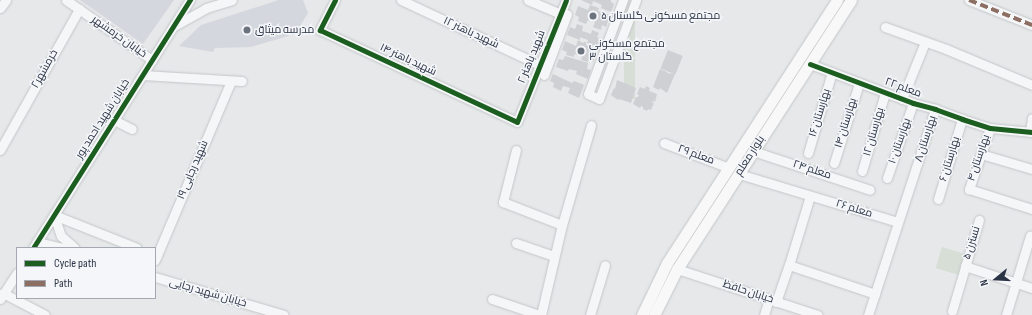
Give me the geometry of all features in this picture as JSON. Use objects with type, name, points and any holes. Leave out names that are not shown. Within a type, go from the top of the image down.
[{"type":"main road","name":"بلوار معلم","points":[[642,315],[667,263],[837,0]]},
{"type":"main road","name":"بلوار معلم","points":[[654,315],[677,269],[851,0]]},
{"type":"main road","points":[[763,115],[773,120]]},
{"type":"street","points":[[0,8],[6,0]]},
{"type":"street","name":"خیابان خرمشهر","points":[[66,0],[152,60]]},
{"type":"street","name":"خیابان شهید احمد پور","points":[[35,245],[190,0]]},
{"type":"street","points":[[173,26],[206,8],[232,0]]},
{"type":"street","name":"شهید باهنر ۱۴","points":[[335,0],[320,30],[517,122]]},
{"type":"street","name":"شهید باهنر ۱۲","points":[[401,0],[540,65]]},
{"type":"street","points":[[528,0],[560,14]]},
{"type":"street","name":"شهید باهنر ۲","points":[[517,122],[566,0]]},
{"type":"street","points":[[544,75],[572,0]]},
{"type":"street","points":[[623,0],[588,94],[599,99],[636,0]]},
{"type":"street","points":[[969,0],[1032,25]]},
{"type":"street","name":"خرمشهر۲","points":[[0,150],[79,9]]},
{"type":"street","points":[[885,27],[1032,85]]},
{"type":"street","points":[[902,99],[925,42]]},
{"type":"street","name":"معلم ۲۲","points":[[810,64],[913,103],[990,128],[1031,132]]},
{"type":"street","name":"بهارستان ۱۶","points":[[808,153],[832,72]]},
{"type":"street","points":[[143,75],[242,81]]},
{"type":"street","name":"شهید رجایی ۱۹","points":[[156,257],[231,81]]},
{"type":"street","name":"بهارستان ۱۴","points":[[834,163],[859,83]]},
{"type":"street","name":"بهارستان ۱۲","points":[[862,171],[885,92]]},
{"type":"street","name":"بهارستان ۱۰","points":[[887,178],[913,103]]},
{"type":"street","name":"بهارستان ۸","points":[[868,315],[935,109]]},
{"type":"street","points":[[1031,132],[1032,118]]},
{"type":"street","name":"بهارستان ۶","points":[[938,199],[962,119]]},
{"type":"street","points":[[114,120],[132,130]]},
{"type":"street","points":[[492,299],[540,315],[562,225],[591,125]]},
{"type":"street","name":"بهارستان ۴","points":[[990,128],[969,189],[1032,208]]},
{"type":"street","name":"معلم ۲۹","points":[[664,143],[729,168]]},
{"type":"street","points":[[516,150],[503,202],[562,225]]},
{"type":"street","name":"معلم ۲۴","points":[[753,151],[870,190]]},
{"type":"street","points":[[981,154],[1032,169]]},
{"type":"street","name":"معلم ۲۶","points":[[739,174],[898,222]]},
{"type":"street","points":[[764,315],[773,300],[789,265],[810,196]]},
{"type":"street","points":[[54,215],[61,236],[74,247]]},
{"type":"street","points":[[54,215],[134,247]]},
{"type":"street","name":"نسترن ۵","points":[[952,311],[979,220]]},
{"type":"street","points":[[1006,315],[1030,236]]},
{"type":"street","points":[[516,243],[554,256]]},
{"type":"street","points":[[35,245],[53,247]]},
{"type":"street","points":[[590,315],[605,265]]},
{"type":"street","points":[[789,265],[875,294]]},
{"type":"street","points":[[965,266],[1032,288]]},
{"type":"street","name":"خیابان حافظ","points":[[677,269],[818,315]]},
{"type":"street","points":[[16,274],[3,291],[34,313],[45,315]]},
{"type":"street","name":"خیابان شهید رجایی","points":[[156,277],[284,315]]},
{"type":"shaded area","points":[[80,0],[174,0],[143,44]]},
{"type":"shaded area","name":"مدرسه میثاق","points":[[279,0],[303,0],[308,13],[295,34],[251,47],[215,48],[213,52],[179,46],[201,25]]},
{"type":"shaded area","points":[[624,0],[635,0],[635,99],[624,99]]},
{"type":"shaded area","points":[[942,247],[965,254],[959,275],[936,268]]},
{"type":"building","points":[[581,0],[611,0],[614,4],[611,12],[601,8],[602,5],[593,1],[592,5]]},
{"type":"building","name":"مجتمع مسکونی گلستان ۵","points":[[590,5],[599,8],[598,11],[610,15],[606,27],[602,25],[601,30],[593,27],[595,22],[588,20],[586,24],[578,21],[579,17],[575,15],[578,6],[588,10]]},
{"type":"building","points":[[577,24],[583,26],[582,31],[591,34],[592,30],[599,33],[597,37],[601,39],[598,47],[587,43],[588,40],[580,37],[580,40],[567,35],[570,27],[575,29]]},
{"type":"building","name":"مجتمع مسکونی گلستان ۳","points":[[578,40],[583,43],[586,42],[586,45],[598,50],[593,62],[589,59],[588,62],[581,60],[582,57],[574,54],[574,57],[566,55],[567,52],[562,50],[565,41],[576,46]]},
{"type":"building","points":[[668,50],[683,56],[675,75],[661,69]]},
{"type":"building","points":[[565,56],[588,63],[587,69],[591,70],[588,79],[576,74],[577,71],[569,69],[568,71],[556,67],[559,59],[563,60]]},
{"type":"building","points":[[660,69],[667,73],[675,74],[667,93],[660,88],[659,90],[653,87]]},
{"type":"building","points":[[553,74],[572,83],[574,81],[584,85],[579,98],[568,93],[570,88],[563,86],[561,91],[553,87],[554,83],[550,81]]},
{"type":"building","points":[[617,80],[636,88],[631,103],[618,100],[611,95],[614,88],[615,89]]},
{"type":"building","points":[[646,86],[650,88],[649,91],[657,94],[655,102],[653,101],[652,103],[654,103],[651,110],[648,109],[647,111],[641,106],[640,108],[633,104],[636,97],[639,95],[637,94],[640,87],[645,89]]},
{"type":"marked path","points":[[969,0],[1032,25]]},
{"type":"cycle path","points":[[34,247],[190,0]]},
{"type":"cycle path","points":[[335,0],[320,30],[517,122],[566,0]]},
{"type":"cycle path","points":[[810,64],[913,103],[990,128],[1032,132]]},
{"type":"place","name":"مجتمع مسکونی گلستان ۵","points":[[593,16]]},
{"type":"place","name":"مدرسه میثاق","points":[[247,30]]},
{"type":"place","name":"مجتمع مسکونی گلستان ۳","points":[[581,51]]}]
